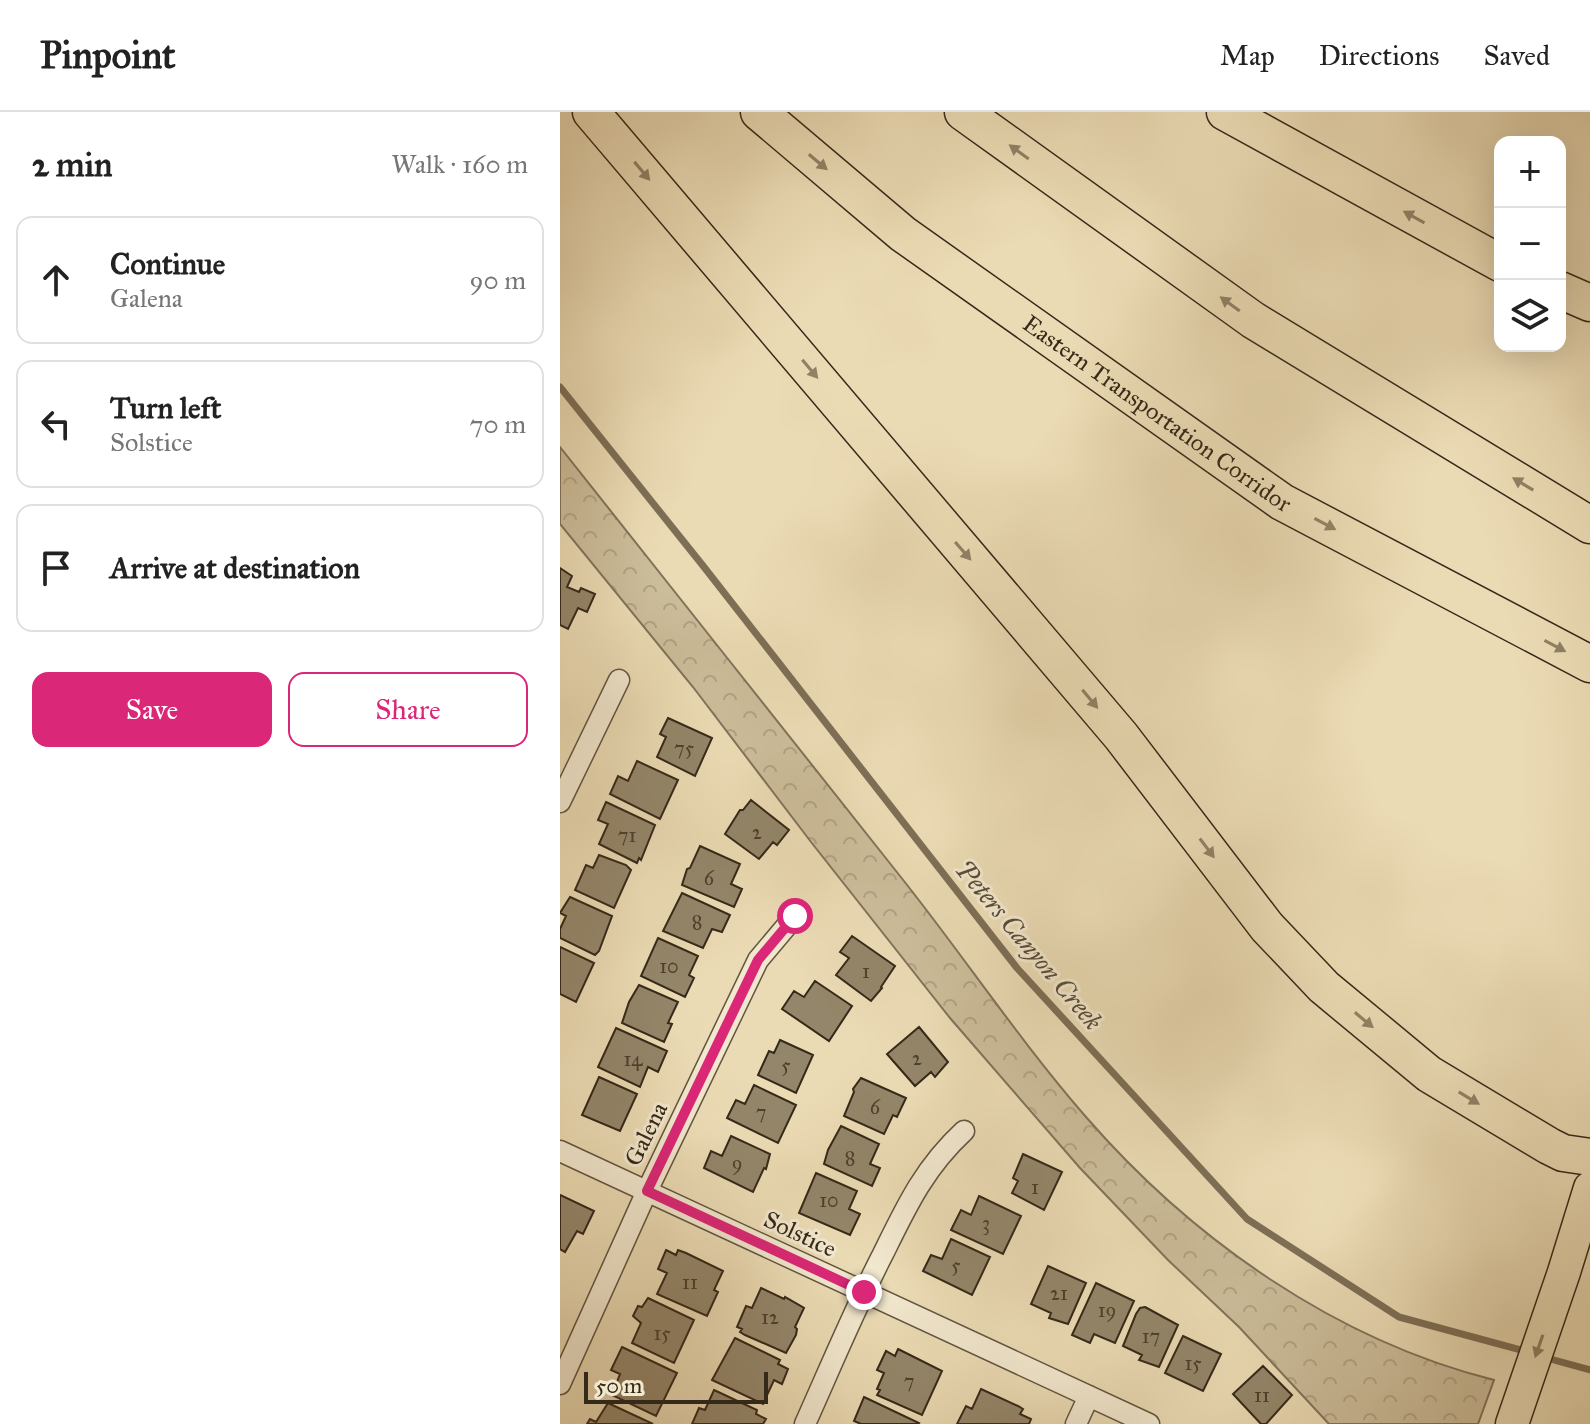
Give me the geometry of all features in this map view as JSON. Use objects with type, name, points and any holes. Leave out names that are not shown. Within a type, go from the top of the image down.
[{"type":"highway","points":[[591,112],[1121,736],[1267,927],[1324,987],[1429,1074],[1549,1146],[1563,1153],[1590,1157]]},
{"type":"highway","name":"Eastern Transportation Corridor","points":[[759,112],[903,234],[1282,502],[1590,664]]},
{"type":"highway","points":[[963,112],[1253,320],[1590,525]]},
{"type":"highway","points":[[1225,112],[1494,260]]},
{"type":"highway","points":[[1566,293],[1590,303]]},
{"type":"main road","points":[[1512,1424],[1590,1188]]},
{"type":"street","points":[[560,802],[619,680]]},
{"type":"street","name":"Galena","points":[[560,1384],[647,1191],[758,960],[795,916]]},
{"type":"street","points":[[805,1424],[864,1292],[916,1187],[942,1152],[964,1131]]},
{"type":"street","name":"Solstice","points":[[560,1151],[1149,1424]]},
{"type":"street","points":[[1076,1424],[1089,1396]]},
{"type":"green space","points":[[560,447],[900,876],[1038,1058],[1127,1162],[1220,1243],[1270,1279],[1323,1311],[1378,1339],[1435,1362],[1494,1380],[1478,1424],[1329,1424],[1239,1327],[1168,1260],[1080,1168],[950,1018],[693,687],[560,524]]},
{"type":"building","points":[[560,568],[572,576],[567,587],[579,592],[581,588],[595,594],[587,612],[578,608],[568,629],[560,625]]},
{"type":"building","points":[[668,718],[712,738],[695,776],[657,757],[666,737],[660,734]]},
{"type":"building","points":[[637,761],[678,780],[660,819],[610,794],[618,776],[628,781]]},
{"type":"building","points":[[751,800],[789,830],[777,845],[773,842],[759,859],[725,834],[740,810]]},
{"type":"building","points":[[606,802],[655,825],[637,863],[599,844],[608,824],[598,820]]},
{"type":"building","points":[[700,846],[740,864],[731,884],[742,889],[734,907],[682,885]]},
{"type":"building","points":[[599,855],[626,865],[631,870],[614,908],[575,890],[586,865],[593,868]]},
{"type":"building","points":[[682,893],[730,915],[722,932],[712,929],[703,948],[663,931]]},
{"type":"building","points":[[570,897],[612,916],[595,955],[560,938],[566,916],[560,913]]},
{"type":"building","points":[[852,936],[895,966],[871,1001],[836,975],[849,958],[840,952]]},
{"type":"building","points":[[658,938],[698,956],[689,975],[694,978],[685,997],[641,976]]},
{"type":"building","points":[[560,947],[594,963],[576,1002],[560,994]]},
{"type":"building","points":[[815,981],[852,1006],[829,1041],[782,1009],[794,991],[804,997]]},
{"type":"building","points":[[639,985],[678,1002],[668,1023],[672,1024],[664,1042],[622,1023]]},
{"type":"building","points":[[919,1027],[948,1062],[935,1077],[931,1072],[915,1086],[887,1054]]},
{"type":"building","points":[[616,1028],[667,1051],[658,1072],[648,1067],[640,1087],[598,1067]]},
{"type":"building","points":[[780,1040],[813,1055],[796,1093],[758,1075],[769,1051],[774,1053]]},
{"type":"building","points":[[599,1077],[637,1094],[620,1131],[582,1115]]},
{"type":"building","points":[[861,1078],[906,1098],[884,1134],[844,1116],[853,1089]]},
{"type":"building","points":[[754,1085],[796,1105],[778,1143],[727,1118],[736,1100],[745,1104]]},
{"type":"building","points":[[841,1126],[879,1144],[870,1164],[880,1168],[872,1186],[824,1164]]},
{"type":"building","points":[[731,1136],[770,1154],[766,1169],[753,1192],[704,1168],[711,1151],[722,1156]]},
{"type":"building","points":[[1023,1154],[1062,1172],[1044,1210],[1012,1193],[1018,1181],[1013,1178]]},
{"type":"building","points":[[816,1173],[857,1191],[849,1209],[860,1214],[850,1235],[799,1213]]},
{"type":"building","points":[[560,1195],[594,1211],[583,1234],[577,1231],[565,1252],[560,1249]]},
{"type":"building","points":[[979,1196],[1021,1216],[1003,1254],[951,1230],[961,1210],[971,1215]]},
{"type":"building","points":[[951,1239],[990,1257],[972,1295],[923,1271],[931,1255],[942,1259]]},
{"type":"building","points":[[666,1250],[676,1255],[678,1250],[723,1271],[707,1316],[657,1294],[667,1273],[658,1269]]},
{"type":"building","points":[[1048,1266],[1086,1283],[1068,1324],[1049,1318],[1051,1313],[1031,1304]]},
{"type":"building","points":[[1096,1283],[1134,1301],[1115,1343],[1094,1334],[1090,1343],[1072,1335]]},
{"type":"building","points":[[761,1288],[804,1308],[795,1327],[796,1335],[786,1353],[745,1335],[737,1327],[746,1306],[752,1308]]},
{"type":"building","points":[[648,1298],[694,1320],[674,1363],[632,1343],[641,1323],[633,1316],[638,1306],[642,1307]]},
{"type":"building","points":[[1145,1307],[1178,1325],[1159,1367],[1139,1360],[1142,1355],[1123,1346],[1136,1314]]},
{"type":"building","points":[[1183,1336],[1221,1354],[1203,1391],[1165,1373]]},
{"type":"building","points":[[735,1338],[780,1360],[778,1364],[788,1369],[782,1384],[774,1380],[763,1404],[712,1380]]},
{"type":"building","points":[[622,1347],[677,1373],[656,1416],[612,1395],[620,1374],[611,1370]]},
{"type":"building","points":[[898,1349],[942,1371],[922,1415],[877,1395],[884,1373],[877,1370],[886,1351],[895,1356]]},
{"type":"building","points":[[1263,1366],[1292,1395],[1266,1424],[1261,1424],[1233,1394]]},
{"type":"building","points":[[981,1389],[1023,1409],[1020,1414],[1031,1419],[1029,1424],[957,1424],[966,1406],[972,1409]]},
{"type":"building","points":[[714,1390],[757,1410],[756,1414],[766,1419],[763,1424],[692,1424],[699,1408],[705,1410]]},
{"type":"building","points":[[864,1397],[919,1423],[861,1424],[854,1421]]},
{"type":"building","points":[[608,1403],[653,1424],[587,1424],[590,1419],[596,1422]]},
{"type":"waterway","name":"Peters Canyon Creek","points":[[560,387],[1017,968],[1247,1219],[1399,1317],[1528,1352]]},
{"type":"waterway","name":"Peters Canyon Creek","points":[[1543,1357],[1590,1370]]},
{"type":"route","points":[[795,916],[758,960],[647,1191],[864,1292]]}]
